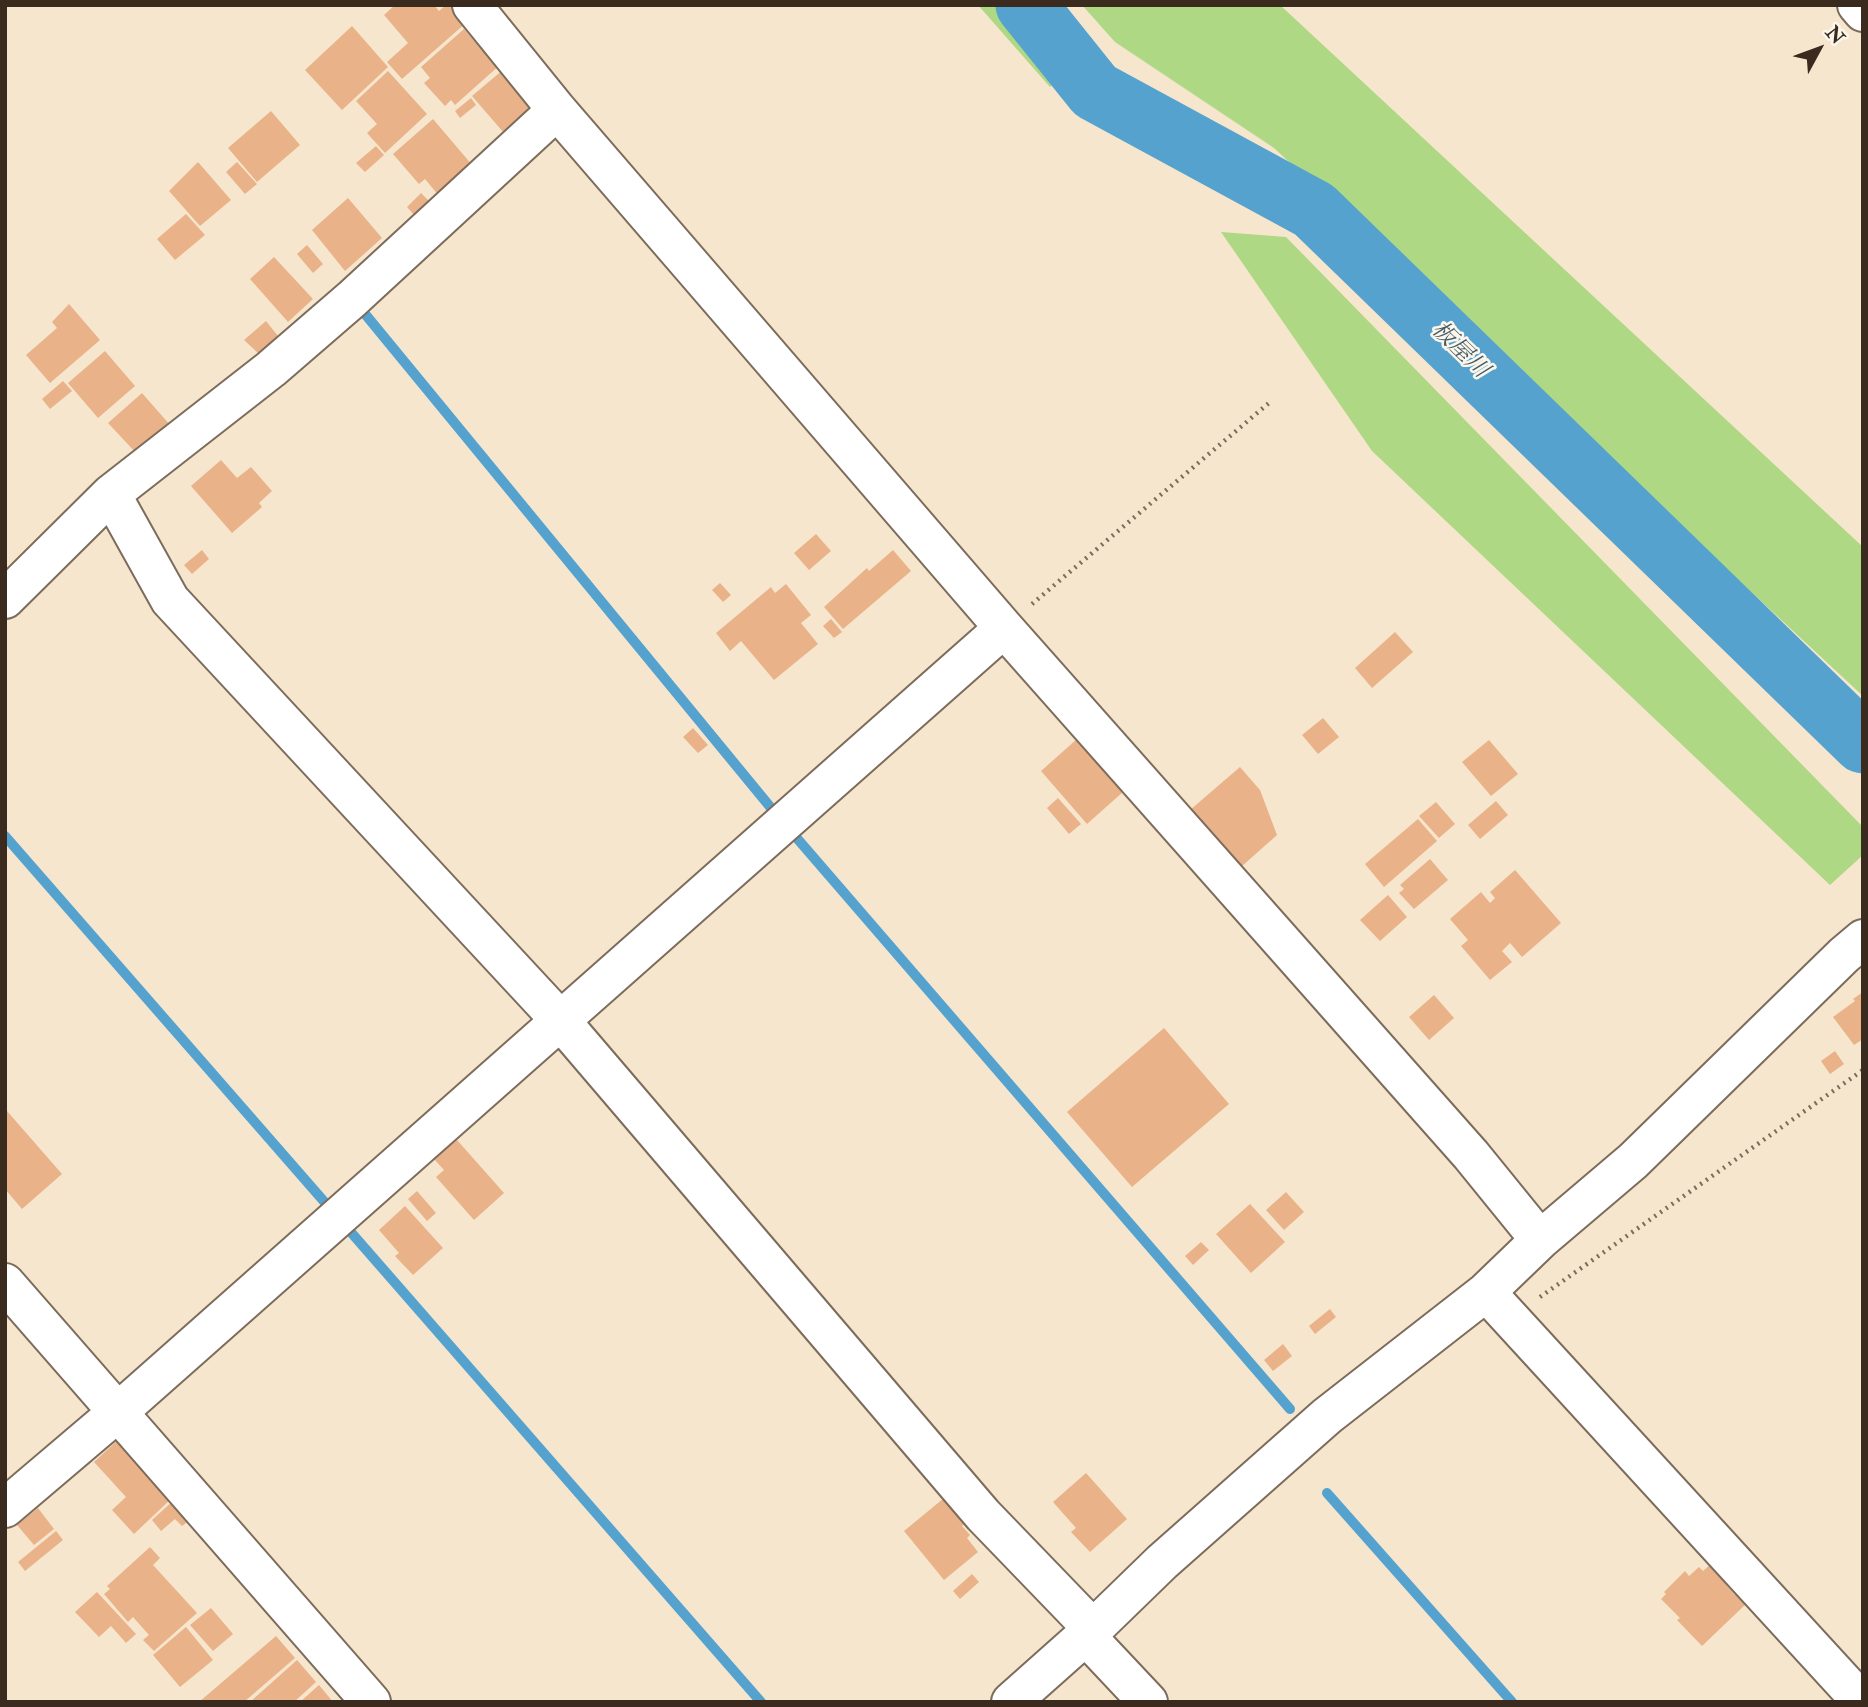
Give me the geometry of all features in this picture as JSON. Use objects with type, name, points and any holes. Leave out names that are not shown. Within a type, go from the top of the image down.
[{"type":"street","points":[[472,5],[557,110],[1004,628],[1471,1155],[1540,1240]]},
{"type":"street","points":[[1857,5],[1863,12]]},
{"type":"street","points":[[5,599],[111,495],[271,369],[352,299],[557,110]]},
{"type":"street","points":[[111,495],[170,600],[560,1020],[983,1514],[1148,1702]]},
{"type":"street","points":[[5,1508],[118,1412],[1004,628]]},
{"type":"street","points":[[1011,1702],[1326,1416],[1495,1304],[1540,1240],[1633,1161],[1856,954]]},
{"type":"street","points":[[5,1283],[371,1702]]},
{"type":"street","points":[[1495,1304],[1862,1702]]},
{"type":"path","points":[[1004,628],[1269,403]]},
{"type":"path","points":[[1495,1304],[1529,1305],[1863,1070]]},
{"type":"green space","points":[[978,5],[999,5],[1062,76],[1050,87]]},
{"type":"green space","points":[[1082,5],[1280,5],[1863,547],[1863,696],[1274,148],[1115,42]]},
{"type":"green space","points":[[1221,232],[1286,237],[1863,827],[1863,855],[1830,885],[1372,451]]},
{"type":"building","points":[[395,5],[434,5],[439,11],[446,5],[452,5],[467,22],[402,79],[387,62],[408,43],[384,15]]},
{"type":"building","points":[[352,26],[388,67],[342,110],[305,70]]},
{"type":"building","points":[[464,29],[480,48],[484,44],[501,64],[455,105],[451,100],[445,106],[424,83],[430,78],[421,67]]},
{"type":"building","points":[[504,69],[535,105],[504,133],[472,96]]},
{"type":"building","points":[[388,71],[427,114],[385,153],[367,133],[377,124],[356,101]]},
{"type":"building","points":[[471,98],[476,105],[460,118],[455,111]]},
{"type":"building","points":[[271,111],[300,145],[257,182],[228,148]]},
{"type":"building","points":[[433,119],[473,166],[439,196],[425,179],[419,184],[393,154]]},
{"type":"building","points":[[376,146],[384,155],[365,172],[356,163]]},
{"type":"building","points":[[198,162],[231,200],[200,226],[169,191]]},
{"type":"building","points":[[237,162],[257,184],[245,194],[226,172]]},
{"type":"building","points":[[421,193],[430,202],[415,216],[407,207]]},
{"type":"building","points":[[348,198],[382,238],[345,271],[312,230]]},
{"type":"building","points":[[186,214],[205,235],[175,260],[157,239]]},
{"type":"building","points":[[307,245],[323,264],[313,273],[297,254]]},
{"type":"building","points":[[274,257],[313,299],[288,322],[250,279]]},
{"type":"building","points":[[69,304],[100,340],[50,383],[26,355],[57,328],[52,322]]},
{"type":"building","points":[[266,321],[278,336],[258,353],[244,340]]},
{"type":"building","points":[[105,351],[135,386],[98,418],[68,383]]},
{"type":"building","points":[[63,381],[72,391],[50,409],[42,399]]},
{"type":"building","points":[[142,393],[170,425],[137,454],[108,423]]},
{"type":"building","points":[[221,460],[237,478],[251,467],[272,491],[259,503],[262,507],[232,533],[191,486]]},
{"type":"building","points":[[816,534],[831,551],[809,570],[794,553]]},
{"type":"building","points":[[202,550],[209,559],[192,574],[184,565]]},
{"type":"building","points":[[893,550],[911,571],[843,629],[824,607],[867,568],[869,571]]},
{"type":"building","points":[[720,583],[731,595],[723,602],[712,590]]},
{"type":"building","points":[[786,584],[811,615],[801,623],[818,644],[774,680],[741,641],[730,651],[716,633],[771,587],[775,593]]},
{"type":"building","points":[[831,619],[842,632],[834,638],[823,626]]},
{"type":"building","points":[[1395,632],[1413,652],[1372,688],[1355,668]]},
{"type":"building","points":[[1323,718],[1339,737],[1318,754],[1302,735]]},
{"type":"building","points":[[693,728],[708,745],[698,753],[683,737]]},
{"type":"building","points":[[1077,739],[1123,792],[1087,824],[1041,771]]},
{"type":"building","points":[[1489,740],[1518,774],[1491,796],[1462,762]]},
{"type":"building","points":[[1240,767],[1260,790],[1277,835],[1241,867],[1190,810]]},
{"type":"building","points":[[1058,798],[1081,824],[1069,834],[1047,808]]},
{"type":"building","points":[[1496,801],[1508,815],[1480,839],[1468,825]]},
{"type":"building","points":[[1436,802],[1455,824],[1439,838],[1419,816]]},
{"type":"building","points":[[1418,819],[1437,841],[1384,887],[1365,864]]},
{"type":"building","points":[[1430,859],[1448,880],[1414,909],[1399,893],[1404,889],[1400,885]]},
{"type":"building","points":[[1515,870],[1561,923],[1522,957],[1510,943],[1502,951],[1512,962],[1490,980],[1461,946],[1468,940],[1450,919],[1481,892],[1490,903],[1495,898],[1490,892]]},
{"type":"building","points":[[1388,895],[1407,917],[1380,941],[1360,920]]},
{"type":"building","points":[[1863,992],[1863,1039],[1854,1045],[1833,1017]]},
{"type":"building","points":[[1434,995],[1454,1018],[1429,1040],[1409,1017]]},
{"type":"building","points":[[1164,1028],[1229,1104],[1132,1187],[1067,1112]]},
{"type":"building","points":[[1835,1051],[1844,1064],[1830,1074],[1821,1061]]},
{"type":"building","points":[[7,1111],[62,1174],[22,1209],[5,1189]]},
{"type":"building","points":[[457,1140],[504,1193],[474,1220],[436,1177],[444,1170],[434,1159]]},
{"type":"building","points":[[417,1191],[436,1213],[427,1221],[408,1199]]},
{"type":"building","points":[[1286,1192],[1304,1212],[1284,1230],[1266,1210]]},
{"type":"building","points":[[1250,1204],[1285,1242],[1251,1273],[1216,1234]]},
{"type":"building","points":[[405,1206],[443,1248],[413,1275],[395,1256],[399,1253],[379,1230]]},
{"type":"building","points":[[1201,1242],[1209,1250],[1193,1265],[1185,1256]]},
{"type":"building","points":[[1330,1309],[1336,1317],[1315,1334],[1309,1326]]},
{"type":"building","points":[[1283,1344],[1292,1356],[1273,1371],[1264,1360]]},
{"type":"building","points":[[121,1437],[171,1499],[134,1534],[112,1510],[126,1497],[94,1462]]},
{"type":"building","points":[[1086,1473],[1127,1519],[1090,1552],[1071,1532],[1076,1528],[1053,1502]]},
{"type":"building","points":[[955,1489],[976,1515],[962,1526],[978,1552],[944,1580],[904,1531]]},
{"type":"building","points":[[174,1500],[191,1519],[182,1526],[175,1519],[161,1531],[152,1520]]},
{"type":"building","points":[[38,1508],[54,1529],[34,1545],[17,1525]]},
{"type":"building","points":[[56,1531],[63,1540],[25,1571],[18,1562]]},
{"type":"building","points":[[150,1547],[160,1558],[153,1565],[197,1613],[154,1651],[143,1640],[149,1635],[133,1617],[128,1622],[104,1594],[110,1589],[107,1586]]},
{"type":"building","points":[[1712,1563],[1731,1582],[1727,1586],[1747,1603],[1702,1646],[1661,1599],[1666,1594],[1664,1592],[1685,1571],[1689,1576],[1699,1567],[1703,1571]]},
{"type":"building","points":[[972,1574],[979,1582],[960,1599],[953,1591]]},
{"type":"building","points":[[97,1592],[136,1634],[126,1643],[111,1626],[99,1637],[75,1612]]},
{"type":"building","points":[[211,1608],[233,1634],[213,1651],[190,1625]]},
{"type":"building","points":[[186,1627],[213,1660],[180,1687],[153,1655]]},
{"type":"building","points":[[276,1636],[295,1658],[244,1702],[199,1702]]},
{"type":"building","points":[[297,1660],[316,1682],[294,1702],[250,1702]]},
{"type":"building","points":[[319,1685],[333,1702],[300,1702]]},
{"type":"waterway","name":"板屋川","points":[[1026,5],[1095,91],[1314,210],[1863,743]]},
{"type":"waterway","points":[[356,303],[776,814],[1290,1409]]},
{"type":"waterway","points":[[5,836],[761,1702]]},
{"type":"waterway","points":[[1327,1493],[1512,1702]]}]
